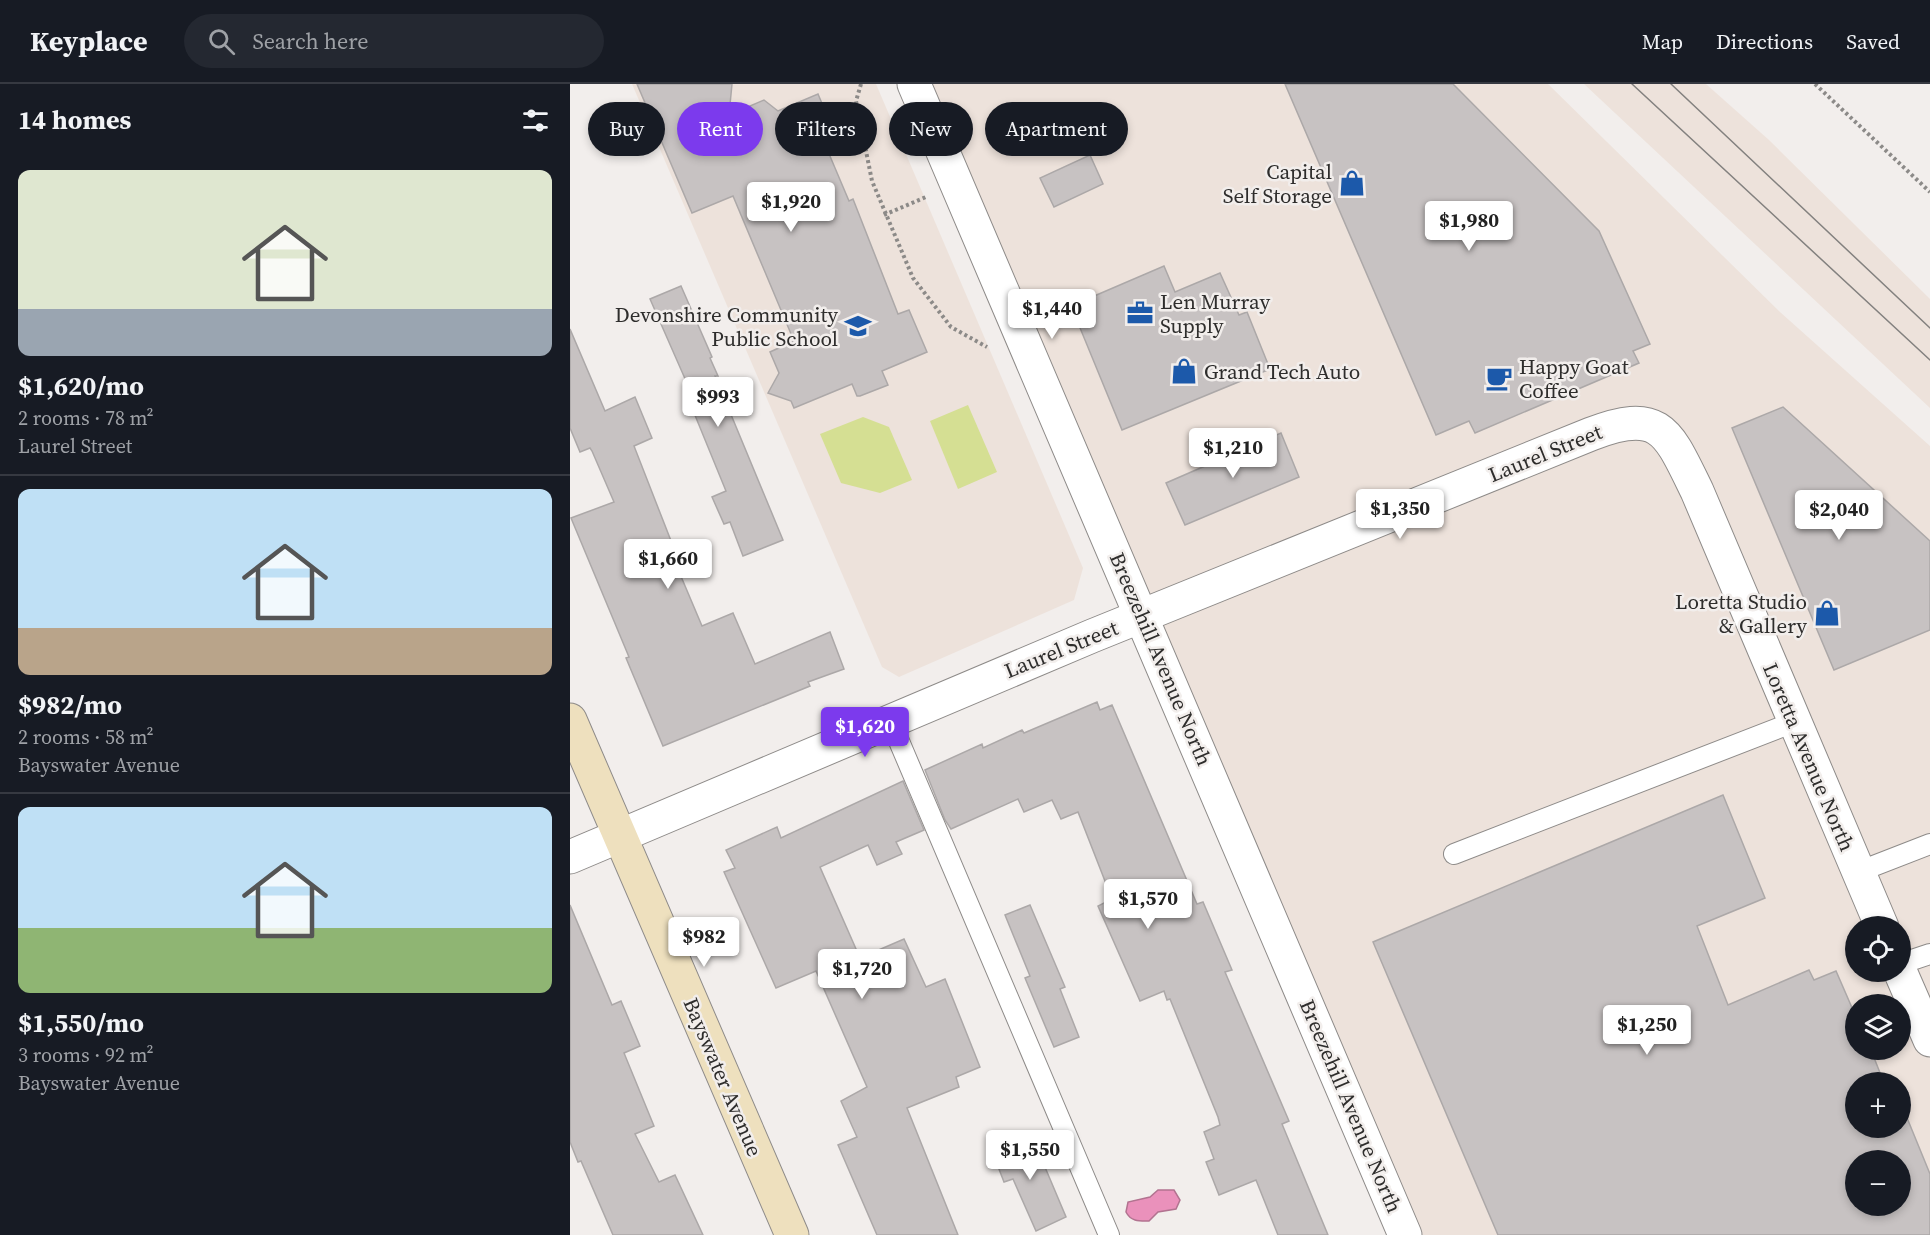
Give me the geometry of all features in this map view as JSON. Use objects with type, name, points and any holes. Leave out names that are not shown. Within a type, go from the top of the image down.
[{"type":"street","name":"Breezehill Avenue North","points":[[914,84],[1406,1235]]},
{"type":"street","name":"Laurel Street","points":[[570,857],[890,720],[1617,424],[1638,421],[1657,428]]},
{"type":"street","name":"Loretta Avenue North","points":[[1657,428],[1669,438],[1697,491],[1877,916]]},
{"type":"street","name":"Bayswater Avenue","points":[[570,720],[792,1235]]},
{"type":"street","points":[[1905,982],[1930,1040]]},
{"type":"lane","points":[[890,720],[1108,1235]]},
{"type":"lane","points":[[1454,854],[1794,722]]},
{"type":"lane","points":[[1858,872],[1930,844]]},
{"type":"lane","points":[[1911,960],[1930,954]]},
{"type":"path","points":[[861,84],[856,101],[872,181],[884,215],[914,278],[951,327],[987,347],[1024,340]]},
{"type":"path","points":[[1815,84],[1930,192]]},
{"type":"path","points":[[884,215],[932,194]]},
{"type":"shaded area","name":"Devonshire Community Public School","points":[[632,84],[876,84],[889,114],[889,156],[907,156],[1083,568],[1074,600],[899,677],[882,667],[663,156],[665,156],[665,102],[640,102]]},
{"type":"shaded area","points":[[927,84],[1548,84],[1780,312],[1930,446],[1930,1235],[1418,1235],[958,156],[973,156],[973,102],[935,102]]},
{"type":"shaded area","points":[[1584,84],[1706,84],[1769,140],[1930,299],[1930,408]]},
{"type":"shaded area","points":[[1158,1190],[1174,1190],[1180,1200],[1176,1209],[1158,1212],[1149,1221],[1130,1218],[1126,1212],[1128,1202],[1150,1197]]},
{"type":"green space","points":[[968,405],[997,472],[958,489],[930,421]]},
{"type":"green space","points":[[863,417],[889,427],[912,480],[880,493],[841,483],[820,434]]},
{"type":"building","points":[[637,84],[732,84],[730,102],[677,102],[677,156],[763,156],[763,102],[759,102],[764,100],[775,109],[775,156],[830,156],[849,201],[853,199],[898,314],[909,310],[927,352],[882,371],[888,385],[860,396],[857,396],[852,384],[794,408],[791,401],[768,393],[779,373],[770,352],[794,341],[733,196],[692,213],[665,150],[665,102],[645,102]]},
{"type":"building","points":[[1285,84],[1453,84],[1599,231],[1650,344],[1633,351],[1639,363],[1475,433],[1469,421],[1436,435]]},
{"type":"building","points":[[818,94],[821,102],[799,102]]},
{"type":"building","points":[[1090,156],[1103,184],[1054,207],[1040,178]]},
{"type":"building","points":[[1164,266],[1175,292],[1220,273],[1239,315],[1247,312],[1270,369],[1122,430],[1071,306]]},
{"type":"building","points":[[681,286],[712,357],[710,358],[718,376],[715,376],[783,540],[743,556],[730,522],[724,524],[712,497],[726,491],[692,408],[697,406],[650,299]]},
{"type":"building","points":[[570,329],[605,411],[635,397],[652,438],[634,446],[673,546],[669,548],[702,626],[733,613],[755,664],[830,632],[844,669],[808,682],[810,686],[663,746],[571,518],[614,502],[592,451],[590,448],[580,452],[570,428]]},
{"type":"building","points":[[1783,407],[1930,541],[1930,630],[1834,670],[1732,428]]},
{"type":"building","points":[[1281,433],[1299,477],[1185,525],[1166,483]]},
{"type":"building","points":[[1097,702],[1100,710],[1112,705],[1197,904],[1203,902],[1232,970],[1225,972],[1289,1121],[1282,1124],[1328,1235],[1278,1235],[1256,1180],[1219,1195],[1206,1162],[1214,1159],[1204,1132],[1220,1125],[1218,1117],[1170,999],[1167,1000],[1164,991],[1140,1001],[1098,906],[1112,899],[1078,812],[1061,819],[1052,800],[1024,812],[1018,799],[951,829],[945,820],[925,770],[982,744],[983,748],[1022,730],[1024,733]]},
{"type":"building","points":[[903,781],[924,830],[896,842],[902,854],[877,865],[868,845],[820,867],[860,958],[904,939],[926,987],[945,979],[980,1067],[956,1077],[959,1087],[907,1108],[958,1235],[877,1235],[838,1145],[857,1137],[841,1101],[867,1087],[816,971],[776,988],[724,872],[735,868],[726,850],[777,827],[781,838]]},
{"type":"building","points":[[1723,795],[1765,898],[1697,926],[1728,1005],[1809,970],[1814,980],[1836,971],[1846,994],[1845,1060],[1875,1060],[1880,1072],[1845,1072],[1845,1138],[1911,1138],[1911,1128],[1930,1174],[1930,1235],[1498,1235],[1373,942]]},
{"type":"building","points":[[570,905],[612,1005],[621,1001],[640,1046],[624,1053],[654,1126],[635,1134],[659,1182],[675,1175],[703,1235],[613,1235],[581,1161],[578,1162],[570,1142]]},
{"type":"building","points":[[1030,905],[1065,987],[1060,989],[1079,1037],[1054,1047],[1025,978],[1030,976],[1005,915]]},
{"type":"building","points":[[1031,1134],[1066,1217],[1036,1231],[1013,1179],[1004,1182],[992,1151]]},
{"type":"tram line","points":[[1632,84],[1930,360]]},
{"type":"tram line","points":[[1671,84],[1930,328]]},
{"type":"place","name":"Capital Self Storage","points":[[1352,183]]},
{"type":"place","name":"Len Murray Supply","points":[[1140,313]]},
{"type":"place","name":"Devonshire Community Public School","points":[[858,326]]},
{"type":"place","name":"Grand Tech Auto","points":[[1184,371]]},
{"type":"place","name":"Happy Goat Coffee","points":[[1499,378]]},
{"type":"place","name":"Loretta Studio & Gallery","points":[[1827,613]]}]
